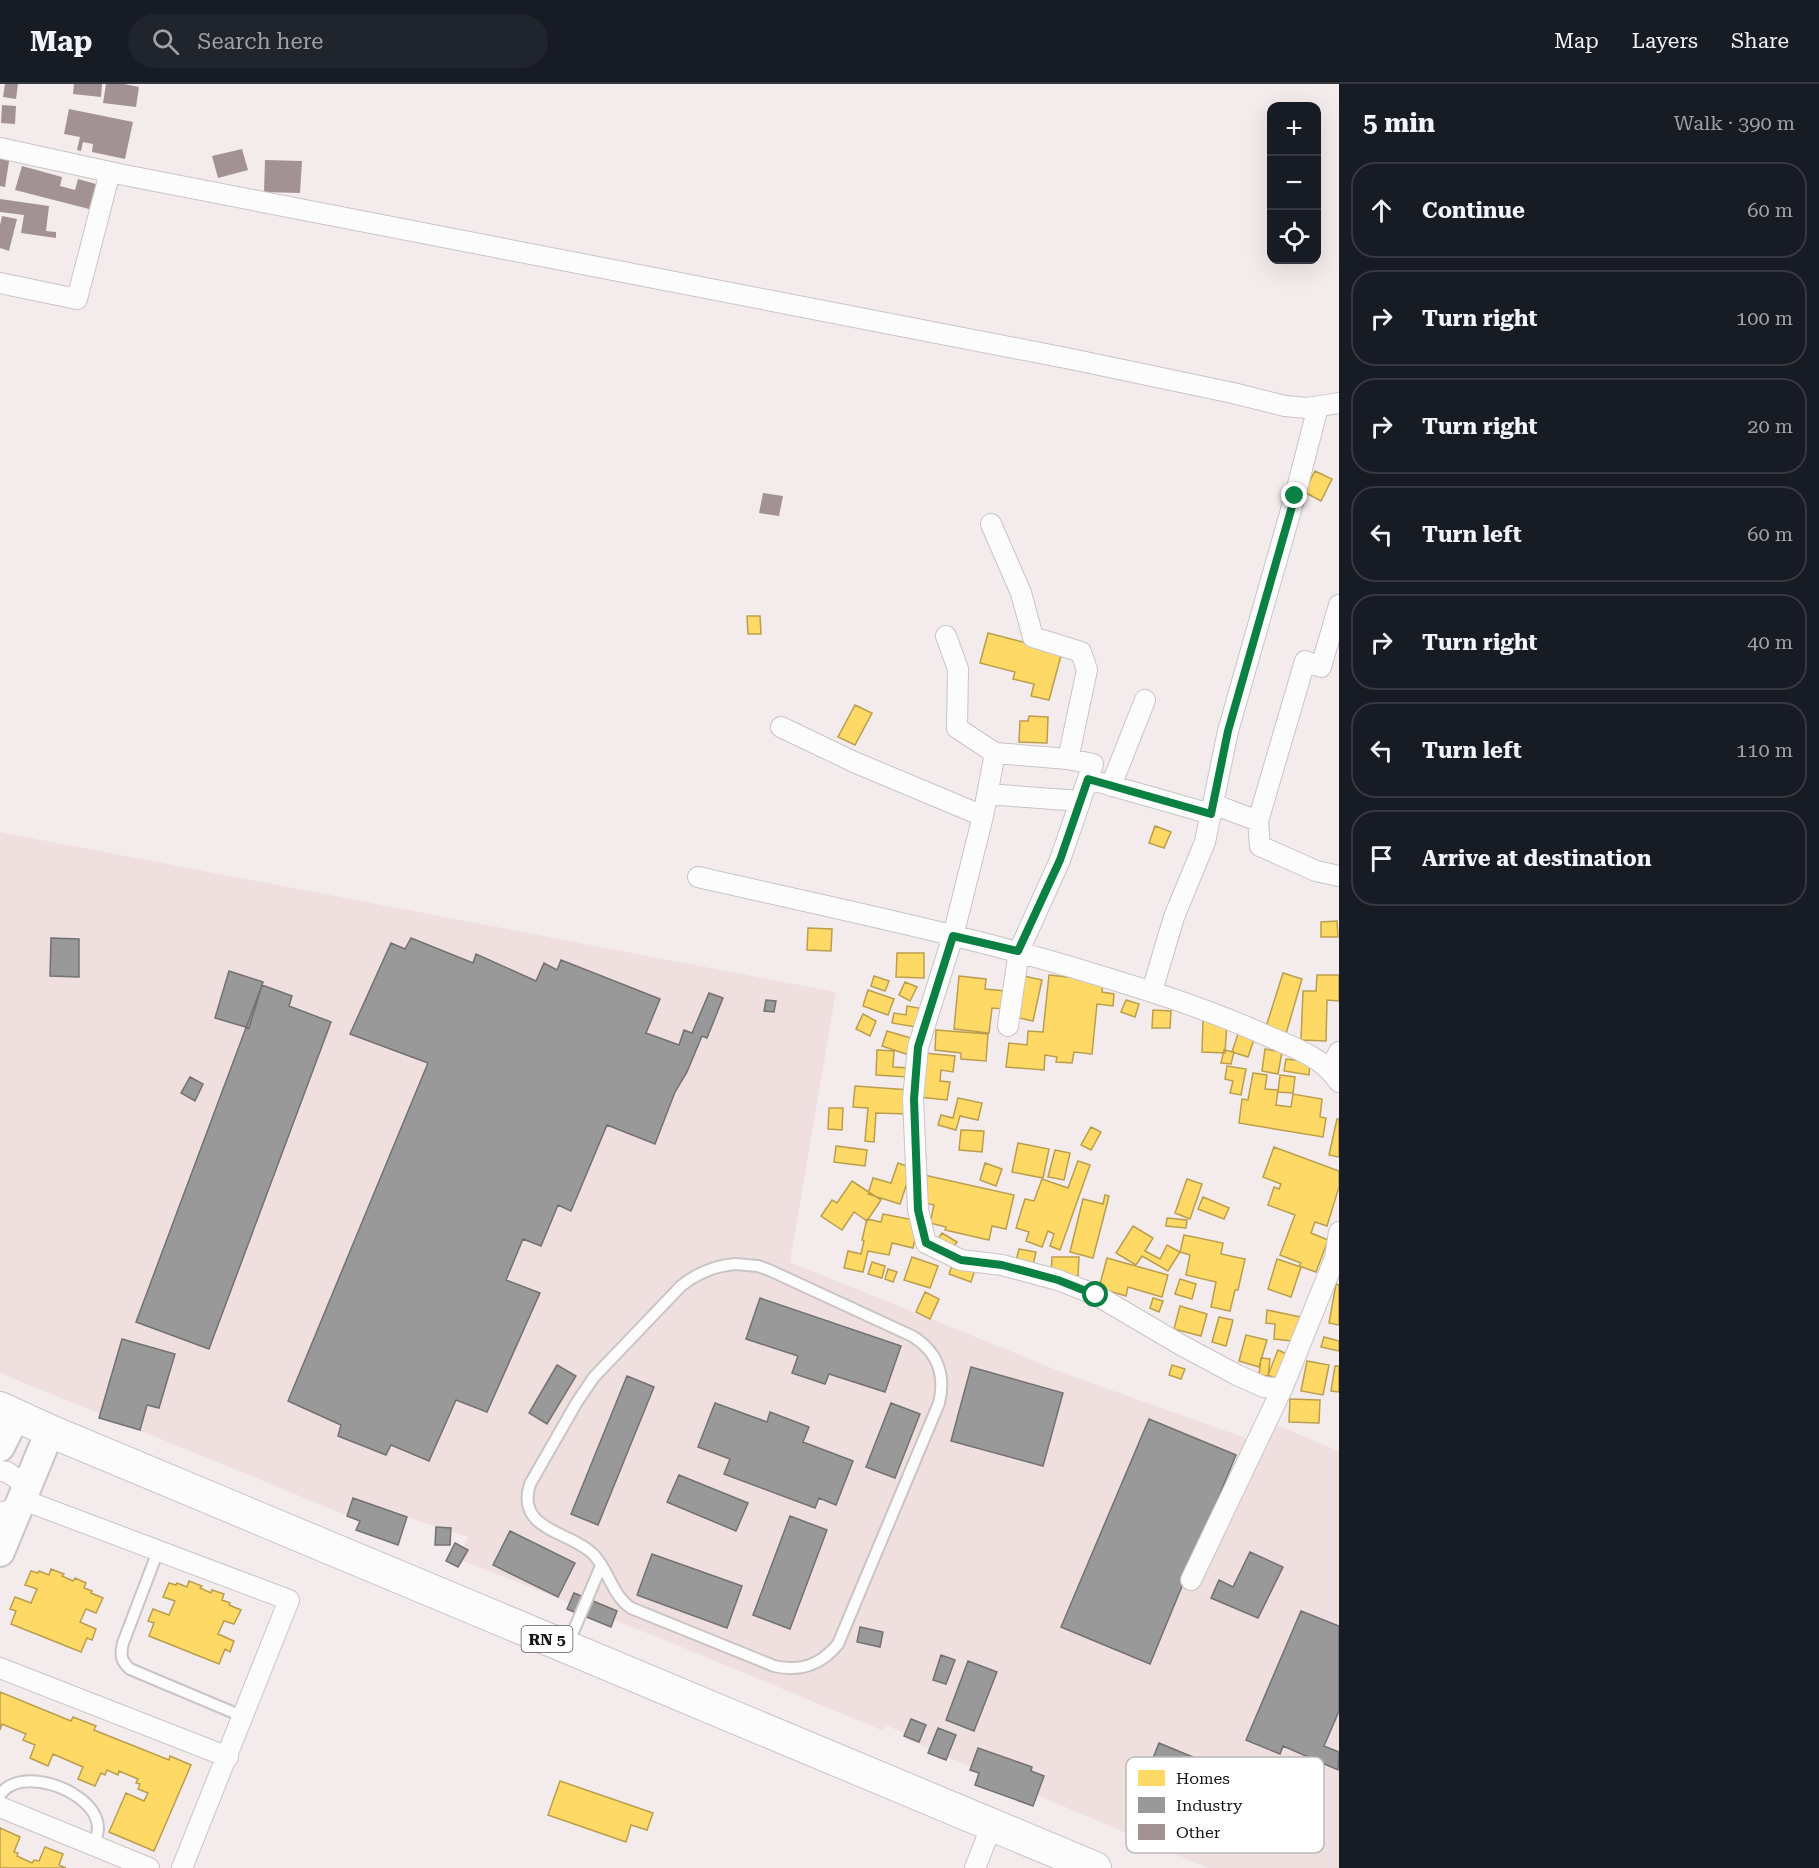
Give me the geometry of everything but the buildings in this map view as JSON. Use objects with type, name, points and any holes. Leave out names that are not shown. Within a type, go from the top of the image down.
[{"type":"main road","name":"RN 5","points":[[8,1412],[1095,1868]]},
{"type":"street","points":[[0,148],[110,172],[1071,359],[1285,406],[1307,408],[1339,403]]},
{"type":"street","points":[[0,283],[77,299],[110,172]]},
{"type":"street","points":[[1152,991],[1174,917],[1205,842],[1228,731],[1318,407]]},
{"type":"street","points":[[991,524],[1021,593],[1033,637],[1081,652],[1087,670],[1068,759]]},
{"type":"street","points":[[1339,605],[1321,667],[1305,661],[1258,821],[1260,846],[1316,871],[1339,876]]},
{"type":"street","points":[[946,636],[958,669],[957,728],[995,753],[1068,759],[1093,764],[1060,860],[1018,951],[1008,1026]]},
{"type":"street","points":[[1111,786],[1145,700]]},
{"type":"street","points":[[782,727],[854,762],[983,816]]},
{"type":"street","points":[[995,753],[983,816],[953,936],[917,1058],[914,1099],[918,1210],[926,1243],[961,1260],[1002,1265],[1058,1280],[1096,1295],[1181,1345],[1238,1375],[1264,1387],[1282,1389]]},
{"type":"street","points":[[1088,779],[1258,821]]},
{"type":"street","points":[[987,796],[1080,801]]},
{"type":"street","points":[[698,877],[1018,951],[1152,991],[1232,1020],[1336,1068]]},
{"type":"street","points":[[1191,1580],[1282,1389],[1335,1258],[1339,1232]]},
{"type":"street","points":[[0,1447],[8,1412]]},
{"type":"street","points":[[0,1552],[10,1506],[50,1431]]},
{"type":"street","points":[[0,1471],[7,1472],[19,1480],[22,1486],[10,1506]]},
{"type":"street","points":[[10,1506],[158,1551],[289,1600],[182,1868]]},
{"type":"street","points":[[0,1668],[228,1757]]},
{"type":"street","points":[[0,1807],[149,1868]]},
{"type":"street","points":[[975,1868],[992,1825]]},
{"type":"lane","points":[[723,1265],[758,1266],[912,1336],[930,1350],[936,1359],[942,1380],[939,1403],[838,1644],[824,1659],[805,1668],[774,1666],[631,1608],[619,1597],[601,1566],[590,1551],[535,1518],[528,1505],[530,1484],[594,1377],[690,1279],[711,1268],[723,1265]]},
{"type":"lane","points":[[158,1551],[123,1643],[120,1653],[122,1662],[130,1670],[243,1716]]},
{"type":"lane","points":[[566,1647],[601,1566]]},
{"type":"lane","points":[[0,1795],[13,1785],[29,1781],[45,1782],[76,1795],[88,1804],[96,1817],[98,1828],[94,1846]]},
{"type":"shaded area","points":[[0,832],[836,992],[790,1262],[1069,1375],[1254,1441],[1264,1420],[1339,1451],[1339,1868],[1208,1868],[1173,1853],[1324,1853],[1324,1757],[1126,1757],[1126,1833],[908,1740],[906,1734],[888,1726],[881,1730],[667,1641],[458,1559],[468,1537],[367,1504],[358,1520],[0,1373]]},
{"type":"route","points":[[1096,1295],[1058,1280],[1002,1265],[961,1260],[926,1243],[918,1210],[914,1099],[918,1047],[953,936],[1018,951],[1060,860],[1088,779],[1211,814],[1228,731],[1295,496]]}]
